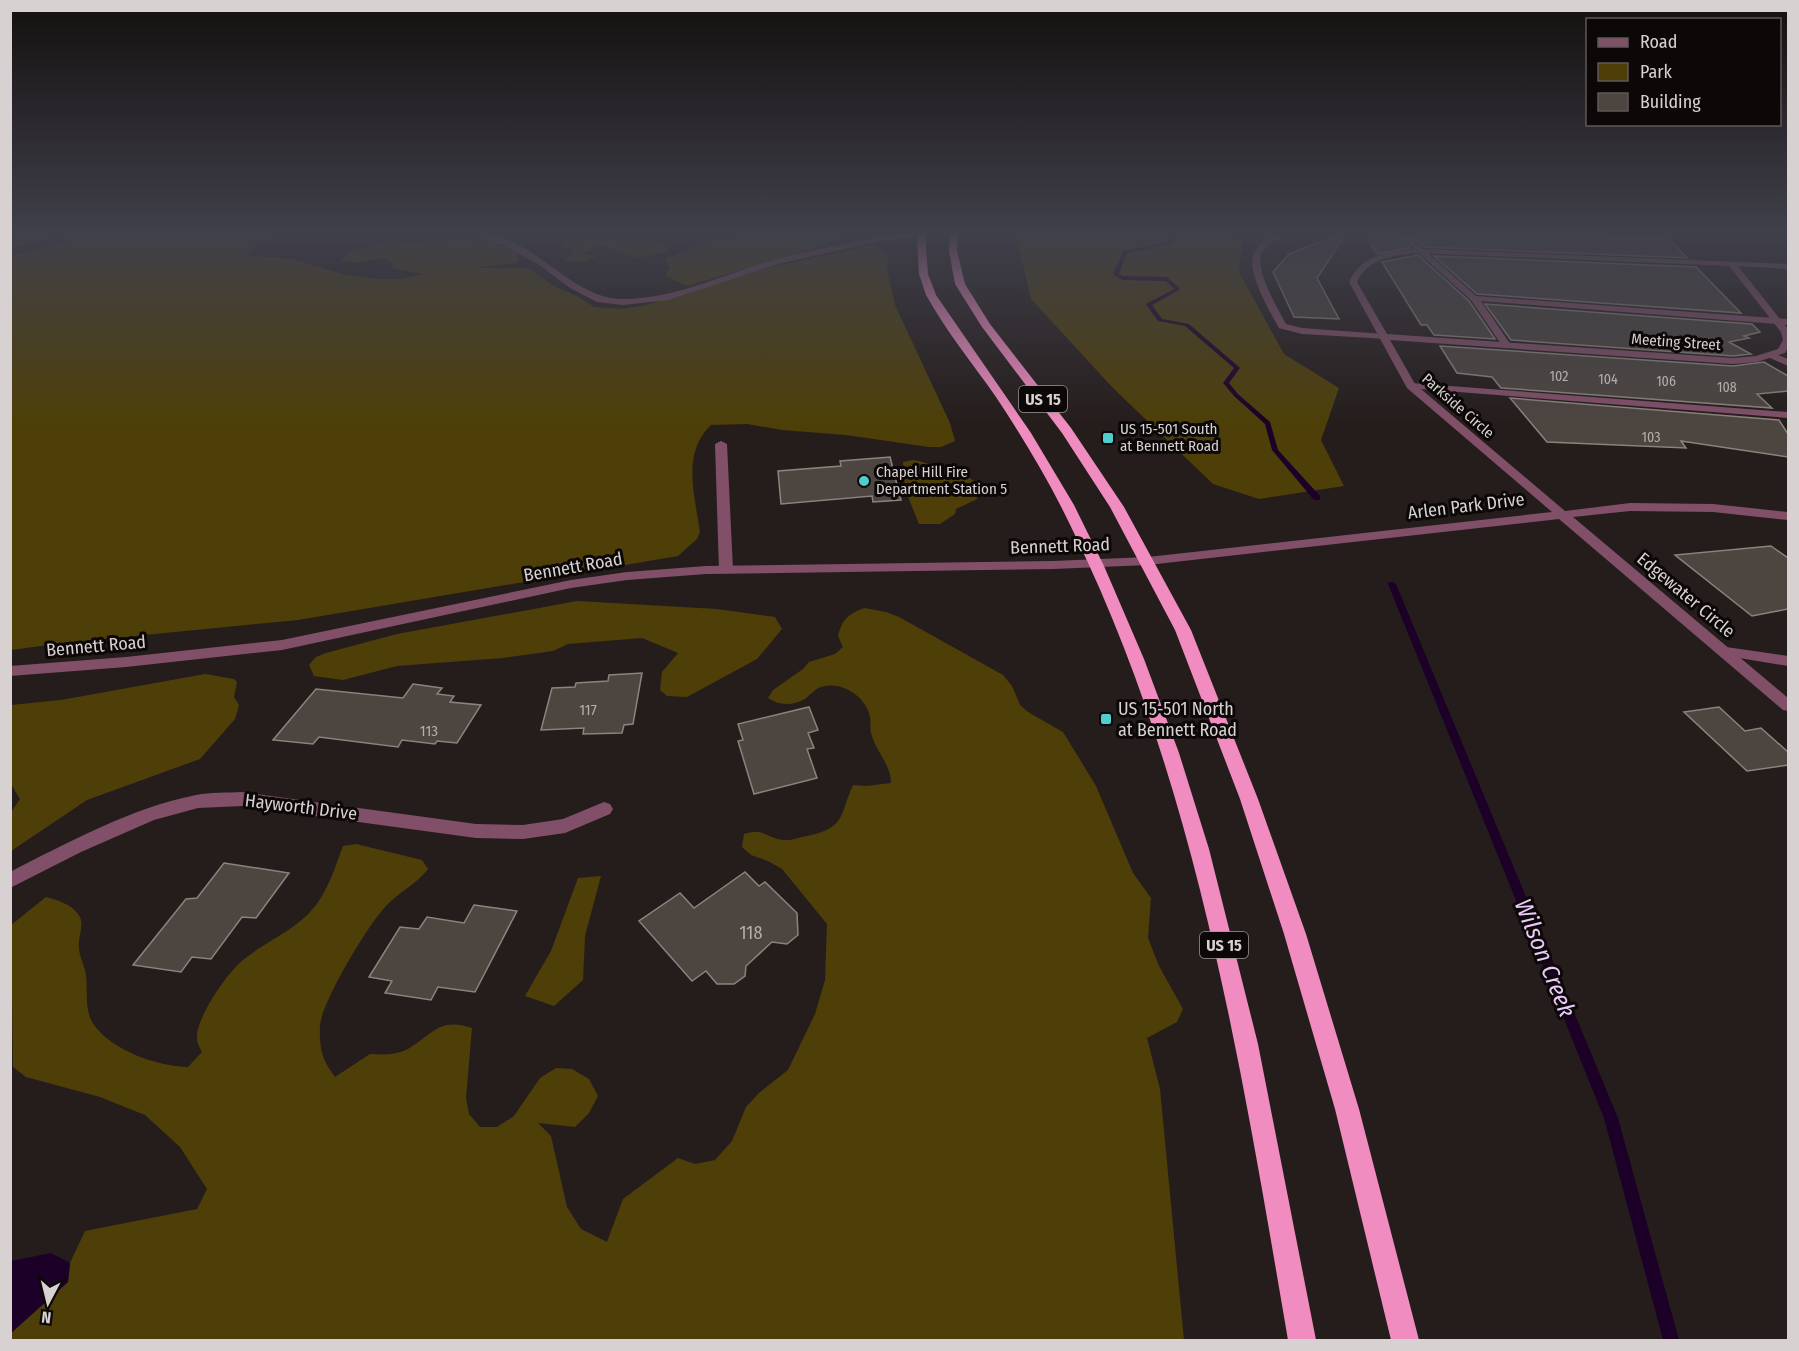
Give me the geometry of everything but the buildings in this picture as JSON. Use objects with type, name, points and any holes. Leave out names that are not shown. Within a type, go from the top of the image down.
[{"type":"highway","name":"US 15","points":[[934,297],[953,330],[1033,446],[1096,564],[1127,633],[1186,799],[1223,939],[1262,1117],[1302,1341]]},
{"type":"highway","name":"US 15","points":[[968,297],[986,325],[1067,431],[1117,507],[1148,561],[1187,641],[1249,799],[1295,934],[1347,1109],[1405,1341]]},
{"type":"street","points":[[594,297],[600,300],[623,302],[668,297]]},
{"type":"street","name":"Meeting Street","points":[[1269,297],[1282,326],[1302,331],[1733,361],[1771,355]]},
{"type":"street","name":"Parkside Circle","points":[[1361,297],[1411,386],[1560,513]]},
{"type":"street","points":[[1759,297],[1786,332],[1788,340],[1782,351],[1771,355]]},
{"type":"street","points":[[1474,298],[1788,322]]},
{"type":"street","points":[[1474,298],[1506,345]]},
{"type":"street","points":[[1771,355],[1788,363]]},
{"type":"street","points":[[1411,386],[1788,415]]},
{"type":"street","points":[[721,444],[726,570]]},
{"type":"street","name":"Arlen Park Drive","points":[[1148,561],[1560,513],[1630,507],[1678,506],[1788,516]]},
{"type":"street","name":"Edgewater Circle","points":[[1560,513],[1788,706]]},
{"type":"street","name":"Bennett Road","points":[[10,671],[137,661],[282,645],[571,584],[627,576],[726,570],[1096,564],[1148,561]]},
{"type":"street","points":[[1726,652],[1788,661]]},
{"type":"street","name":"Hayworth Drive","points":[[10,881],[75,847],[150,814],[198,801],[242,799],[476,831],[523,832],[565,826],[604,809]]},
{"type":"green space","points":[[11,297],[579,297],[594,307],[623,309],[672,297],[893,297],[950,423],[955,441],[941,447],[929,447],[747,424],[711,425],[696,448],[693,462],[693,490],[700,532],[697,539],[678,556],[298,620],[11,650]]},
{"type":"green space","points":[[1031,297],[1253,297],[1284,354],[1339,388],[1321,440],[1344,486],[1259,499],[1213,484],[1114,389]]},
{"type":"green space","points":[[913,460],[949,471],[961,472],[977,483],[977,499],[956,509],[955,514],[940,524],[919,524],[905,489],[903,462]]},
{"type":"green space","points":[[577,601],[717,609],[775,617],[782,629],[757,659],[687,697],[667,696],[660,690],[662,672],[678,653],[642,638],[568,644],[553,651],[503,658],[397,666],[343,680],[314,676],[309,665],[316,657],[326,653],[397,634]]},
{"type":"green space","points":[[864,608],[899,617],[1003,675],[1012,686],[1020,705],[1063,732],[1096,786],[1133,873],[1151,898],[1148,938],[1159,966],[1183,1009],[1177,1022],[1147,1038],[1160,1089],[1184,1340],[11,1340],[11,1333],[68,1282],[70,1263],[85,1231],[197,1209],[207,1189],[180,1147],[145,1115],[100,1097],[26,1077],[13,1067],[11,925],[46,897],[68,905],[80,918],[79,949],[86,976],[89,1014],[94,1025],[112,1042],[137,1055],[163,1064],[188,1067],[202,1052],[197,1041],[198,1030],[206,1009],[221,985],[243,960],[291,928],[316,905],[332,876],[343,846],[356,844],[422,860],[428,869],[395,898],[372,924],[329,999],[320,1026],[320,1041],[324,1059],[335,1077],[370,1054],[403,1051],[437,1029],[444,1026],[461,1025],[472,1028],[466,1098],[469,1114],[480,1127],[497,1127],[514,1116],[540,1078],[556,1068],[572,1069],[589,1079],[598,1096],[589,1113],[575,1127],[538,1123],[551,1136],[567,1207],[581,1229],[607,1242],[623,1199],[678,1158],[695,1164],[715,1160],[732,1141],[746,1107],[759,1093],[788,1070],[815,1014],[825,980],[827,924],[782,869],[751,855],[742,847],[744,834],[757,832],[787,840],[820,833],[835,825],[843,813],[853,785],[891,783],[889,770],[871,733],[869,713],[862,700],[856,695],[843,688],[829,686],[818,688],[805,699],[789,704],[768,698],[773,690],[803,669],[809,662],[835,654],[843,647],[838,636],[846,618]]},
{"type":"green space","points":[[205,674],[234,679],[237,682],[234,697],[239,705],[235,719],[200,759],[87,800],[11,851],[11,812],[20,799],[11,784],[11,705],[61,700]]},
{"type":"green space","points":[[601,876],[585,936],[583,980],[554,1006],[525,996],[551,951],[578,878]]},
{"type":"shaded area","points":[[51,1253],[70,1263],[68,1282],[11,1333],[11,1261]]},
{"type":"waterway","name":"Wilson Creek","points":[[1162,297],[1149,304],[1160,320],[1187,325],[1237,368],[1226,383],[1268,423],[1275,450],[1317,498]]},
{"type":"waterway","name":"Wilson Creek","points":[[1392,584],[1611,1118],[1671,1340]]},
{"type":"place","name":"US 15-501 South at Bennett Road","points":[[1108,438]]},
{"type":"place","name":"Chapel Hill Fire Department Station 5","points":[[864,481]]},
{"type":"place","name":"US 15-501 North at Bennett Road","points":[[1106,719]]}]
